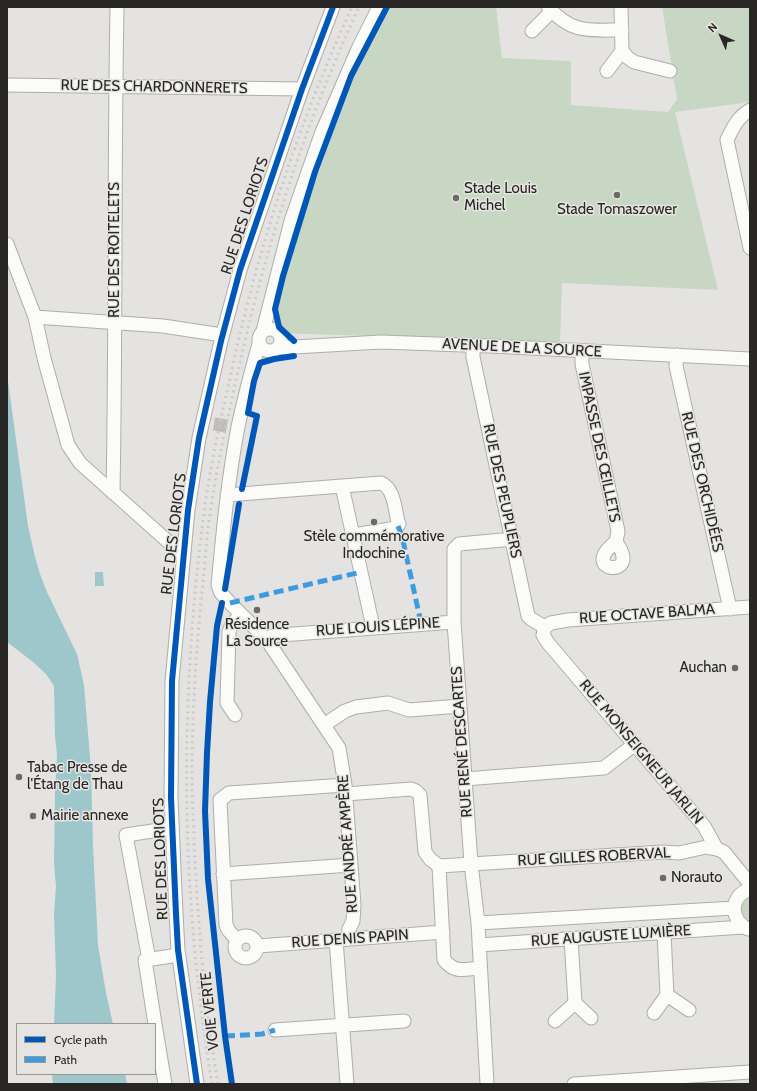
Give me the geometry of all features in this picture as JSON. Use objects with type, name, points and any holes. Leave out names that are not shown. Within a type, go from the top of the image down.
[{"type":"street","name":"RUE DES ROITELETS","points":[[113,493],[116,322],[117,7]]},
{"type":"street","name":"RUE DES LORIOTS","points":[[197,1084],[179,955],[172,828],[172,681],[183,555],[199,438],[220,425],[222,335],[240,270],[302,89],[333,7]]},
{"type":"street","points":[[379,7],[358,49],[322,132],[291,221],[269,308],[270,340],[254,361],[220,425],[227,495],[218,585],[221,593],[266,640],[324,725],[345,711],[356,707],[388,703],[409,710],[460,706]]},
{"type":"street","points":[[607,71],[622,51],[621,7]]},
{"type":"street","points":[[532,31],[550,9],[565,23],[575,28],[586,30],[622,30]]},
{"type":"street","points":[[622,51],[634,62],[670,71]]},
{"type":"street","name":"RUE DES CHARDONNERETS","points":[[7,85],[302,89]]},
{"type":"street","points":[[750,110],[735,123],[727,140],[750,248]]},
{"type":"street","points":[[7,244],[34,317],[68,444],[80,463],[183,555]]},
{"type":"street","points":[[34,317],[163,326],[222,335]]},
{"type":"street","name":"AVENUE DE LA SOURCE","points":[[270,340],[294,347],[381,342],[750,358]]},
{"type":"street","name":"RUE DES PEUPLIERS","points":[[473,346],[473,357],[513,539],[528,616],[545,627]]},
{"type":"street","name":"IMPASSE DES ŒILLETS","points":[[582,351],[582,364],[618,531],[616,542]]},
{"type":"street","name":"RUE DES ORCHIDÉES","points":[[677,355],[676,366],[730,609]]},
{"type":"street","points":[[227,495],[381,483],[386,485],[390,490],[399,524],[396,528],[354,535]]},
{"type":"street","points":[[342,486],[373,627]]},
{"type":"street","name":"RUE LOUIS LÉPINE","points":[[266,640],[272,636],[373,627],[454,622],[454,549],[459,544],[513,539]]},
{"type":"street","name":"RUE OCTAVE BALMA","points":[[545,627],[551,623],[568,620],[750,607]]},
{"type":"street","points":[[235,715],[227,704],[230,632],[232,624],[241,614]]},
{"type":"street","name":"RUE RENÉ DESCARTES","points":[[454,622],[471,863],[478,923],[487,1084]]},
{"type":"street","name":"RUE MONSEIGNEUR JARLIN","points":[[545,627],[543,635],[548,642],[704,826],[717,849],[724,852],[747,885]]},
{"type":"street","name":"RUE ANDRÉ AMPÈRE","points":[[324,725],[339,748],[345,789],[351,865],[354,914],[353,921],[342,940],[343,1025],[347,1084]]},
{"type":"street","points":[[465,779],[604,768],[635,744]]},
{"type":"street","points":[[237,940],[228,931],[226,925],[220,800],[230,793],[345,789],[411,789],[420,795],[425,852],[430,859],[439,866],[444,960],[449,967],[455,970],[480,968]]},
{"type":"street","points":[[149,960],[126,835],[172,828]]},
{"type":"street","name":"RUE GILLES ROBERVAL","points":[[439,866],[679,852],[706,847],[717,849]]},
{"type":"street","points":[[223,874],[351,865]]},
{"type":"street","points":[[747,885],[736,901],[734,908],[738,922],[748,929]]},
{"type":"street","name":"RUE AUGUSTE LUMIÈRE","points":[[478,923],[734,908]]},
{"type":"street","name":"RUE AUGUSTE LUMIÈRE","points":[[479,945],[571,938],[748,929]]},
{"type":"street","name":"RUE DENIS PAPIN","points":[[258,946],[443,932]]},
{"type":"street","points":[[654,1013],[667,995],[664,933]]},
{"type":"street","points":[[247,936],[252,937],[256,941],[258,946],[253,957],[248,959],[242,958],[237,954],[235,946],[237,940],[247,936]]},
{"type":"street","points":[[571,938],[574,1003],[591,1018]]},
{"type":"street","points":[[155,1023],[145,960],[179,955]]},
{"type":"street","points":[[667,995],[689,1010]]},
{"type":"street","points":[[555,1020],[574,1003]]},
{"type":"street","points":[[275,1030],[404,1021]]},
{"type":"street","points":[[156,1030],[165,1084]]},
{"type":"street","points":[[574,1084],[749,1072]]},
{"type":"green space","points":[[391,7],[496,7],[502,58],[571,61],[571,105],[668,112],[677,99],[662,7],[750,7],[750,102],[675,112],[718,290],[562,283],[560,342],[276,333],[278,301],[306,207],[352,80]]},
{"type":"green space","points":[[750,896],[750,923],[743,917],[741,910],[743,902]]},
{"type":"water","points":[[7,374],[28,526],[35,557],[47,592],[77,654],[84,685],[91,769],[98,945],[113,1023],[54,1023],[56,976],[54,915],[56,886],[54,864],[57,755],[55,737],[54,686],[46,674],[7,642]]},
{"type":"water","points":[[95,572],[103,572],[104,586],[95,586]]},
{"type":"water","points":[[52,1075],[125,1075],[127,1084],[53,1084]]},
{"type":"tunnel","points":[[214,424],[227,426]]},
{"type":"railway","points":[[212,1084],[194,944],[189,873],[187,803],[187,732],[190,662],[195,591],[203,521],[212,464],[232,369],[268,230],[298,139],[333,50],[352,7]]},
{"type":"railway","points":[[218,1084],[202,963],[192,789],[193,731],[198,632],[211,504],[231,402],[246,336],[272,240],[286,193],[320,99],[359,7]]},
{"type":"marked path","points":[[398,526],[402,536],[421,623]]},
{"type":"marked path","points":[[230,603],[361,572]]},
{"type":"marked path","points":[[225,1036],[262,1034],[275,1030]]},
{"type":"cycle path","points":[[197,1084],[178,950],[171,798],[172,681],[188,510],[199,438],[221,341],[240,270],[302,89],[333,7]]},
{"type":"cycle path","points":[[294,341],[279,327],[275,309],[283,276],[315,172],[351,76],[387,7]]},
{"type":"cycle path","points":[[242,489],[257,416],[248,413],[254,381],[260,363],[294,356]]},
{"type":"cycle path","points":[[225,589],[239,504]]},
{"type":"cycle path","name":"VOIE VERTE","points":[[222,603],[217,626],[210,702],[205,811],[208,879],[225,1036],[232,1084]]},
{"type":"place","name":"Stade Tomaszower","points":[[617,195]]},
{"type":"place","name":"Stade Louis Michel","points":[[456,198]]},
{"type":"place","name":"Stèle commémorative Indochine","points":[[374,522]]},
{"type":"place","name":"Résidence La Source","points":[[257,610]]},
{"type":"place","name":"Auchan","points":[[735,668]]},
{"type":"place","name":"Tabac Presse de l'Étang de Thau","points":[[19,777]]},
{"type":"place","name":"Mairie annexe","points":[[33,816]]},
{"type":"place","name":"Norauto","points":[[663,878]]}]
